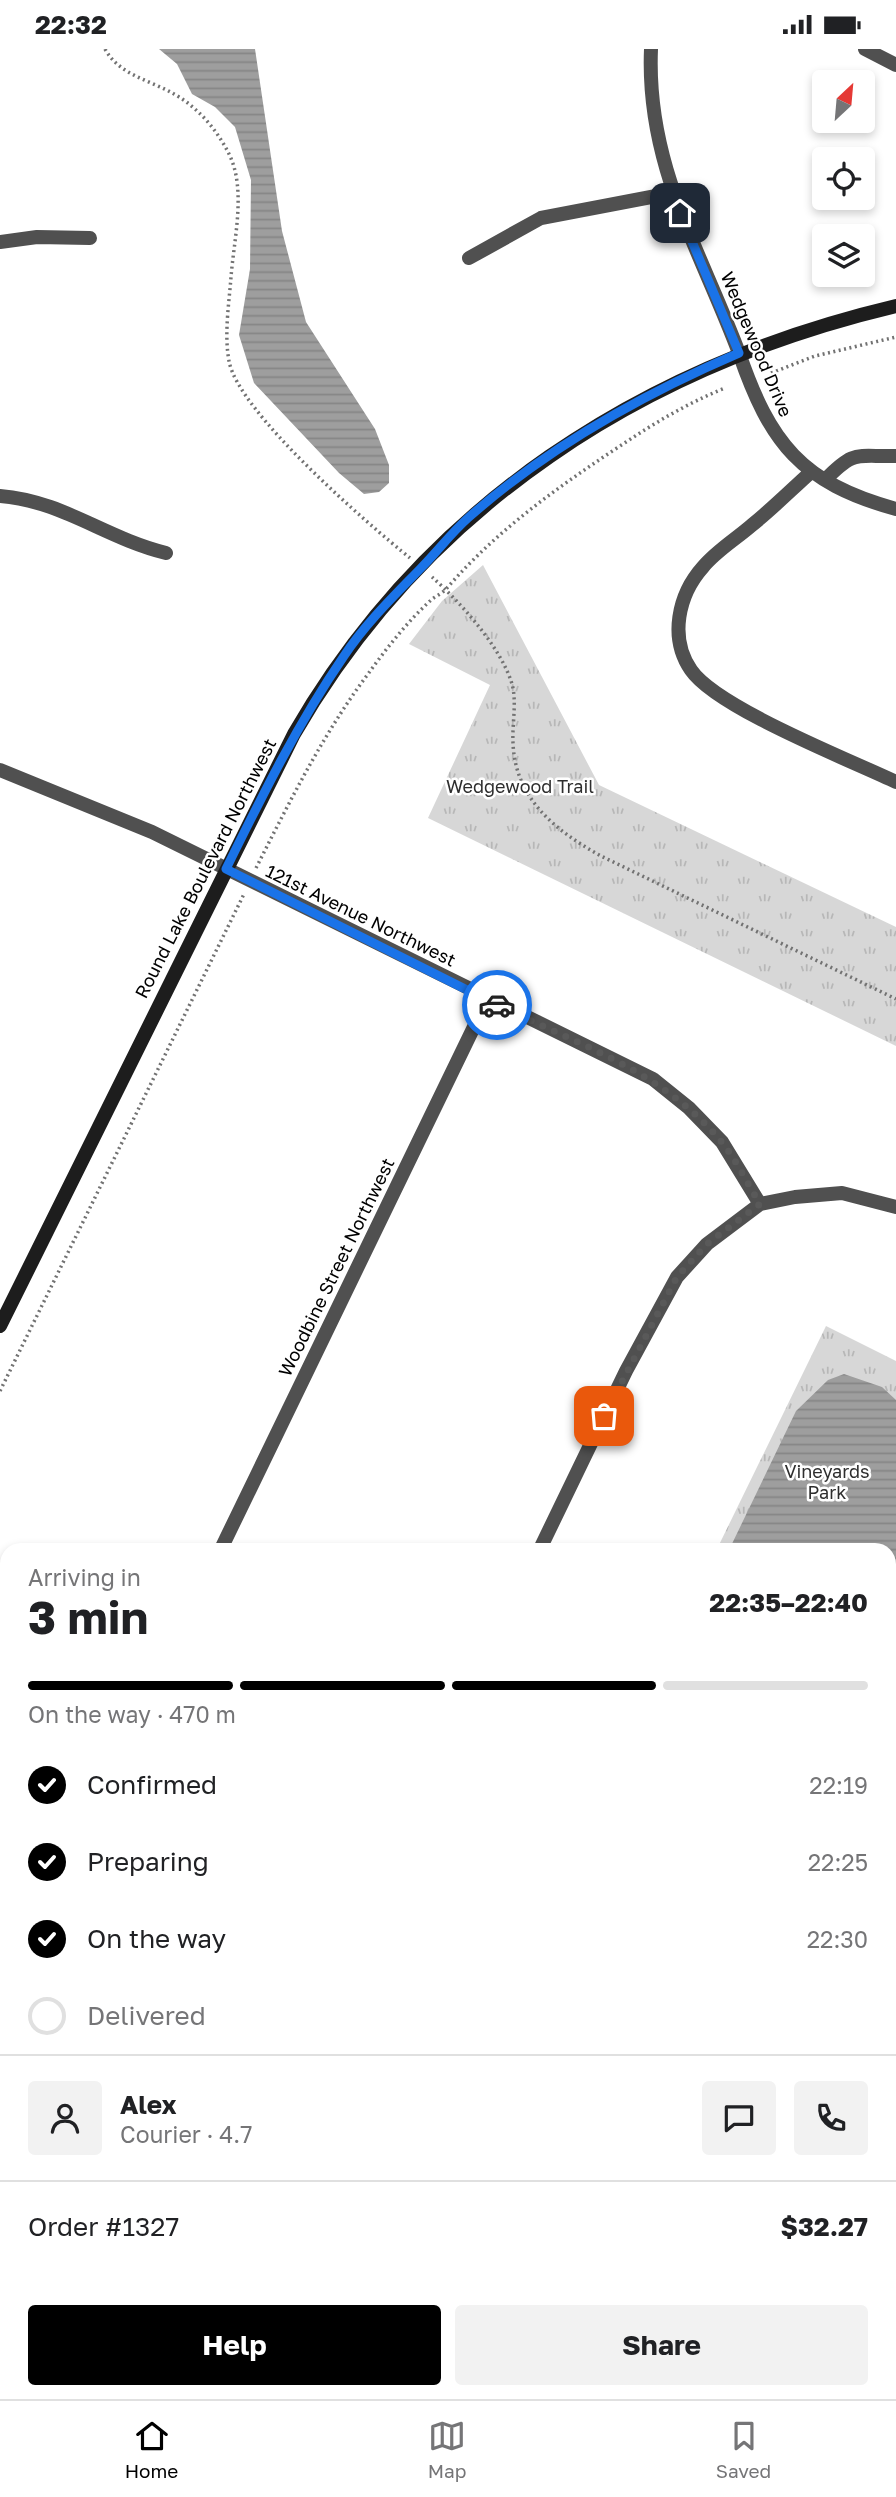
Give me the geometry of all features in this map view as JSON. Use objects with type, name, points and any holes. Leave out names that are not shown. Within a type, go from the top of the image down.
[{"type":"main road","name":"Round Lake Boulevard Northwest","points":[[0,1325],[294,734],[345,653],[382,608],[466,520],[530,469],[620,411],[739,353],[818,326],[896,306]]},
{"type":"street","name":"Wedgewood Drive","points":[[651,49],[649,82],[671,193],[770,428],[781,444],[811,472],[896,509]]},
{"type":"street","points":[[865,49],[896,65]]},
{"type":"street","points":[[470,258],[541,218],[671,193]]},
{"type":"street","points":[[0,241],[37,237],[90,238]]},
{"type":"street","points":[[825,480],[847,458],[856,455],[896,456]]},
{"type":"street","points":[[811,472],[703,567],[684,595],[678,621],[680,645],[691,670],[713,692],[763,719],[896,782]]},
{"type":"street","points":[[0,496],[47,503],[134,545],[166,553]]},
{"type":"street","name":"121st Avenue Northwest","points":[[0,770],[123,819],[487,1000],[653,1079],[689,1108],[722,1142],[760,1204]]},
{"type":"street","name":"Woodbine Street Northwest","points":[[224,1543],[487,1000]]},
{"type":"street","points":[[543,1543],[626,1371],[677,1277],[707,1244],[760,1204],[795,1197],[842,1193],[896,1207]]},
{"type":"path","points":[[105,49],[124,70],[173,93],[202,115],[223,142],[231,160],[236,173],[237,199],[227,335],[229,362],[238,385],[282,438],[405,554]]},
{"type":"path","points":[[771,373],[815,356],[896,337]]},
{"type":"path","points":[[0,1391],[302,777],[368,673],[419,612],[446,589],[486,546],[555,489],[649,425],[726,388]]},
{"type":"path","points":[[440,584],[484,636],[510,678],[515,764],[528,796],[555,827],[601,856],[896,999]]},
{"type":"green space","name":"Wedgewood Trail","points":[[483,565],[599,785],[896,927],[896,1046],[428,818],[490,685],[409,644],[442,601]]},
{"type":"green space","name":"Vineyards Park","points":[[826,1326],[896,1361],[896,1543],[720,1543]]},
{"type":"shaded area","points":[[159,49],[255,49],[282,231],[306,322],[375,429],[389,465],[389,483],[379,492],[364,494],[339,473],[254,383],[239,335],[250,269],[251,180],[235,127],[215,107],[192,94],[177,64]]},
{"type":"shaded area","name":"Vineyards Park","points":[[844,1374],[882,1387],[896,1400],[896,1543],[732,1543],[796,1411],[828,1380]]},
{"type":"way so far","points":[[497,1005],[653,1079],[689,1108],[722,1142],[760,1204],[707,1244],[677,1277],[604,1416]]},
{"type":"route","points":[[497,1005],[226,869],[294,734],[345,653],[382,608],[466,520],[495,495],[568,442],[631,404],[739,353],[680,213]]}]
